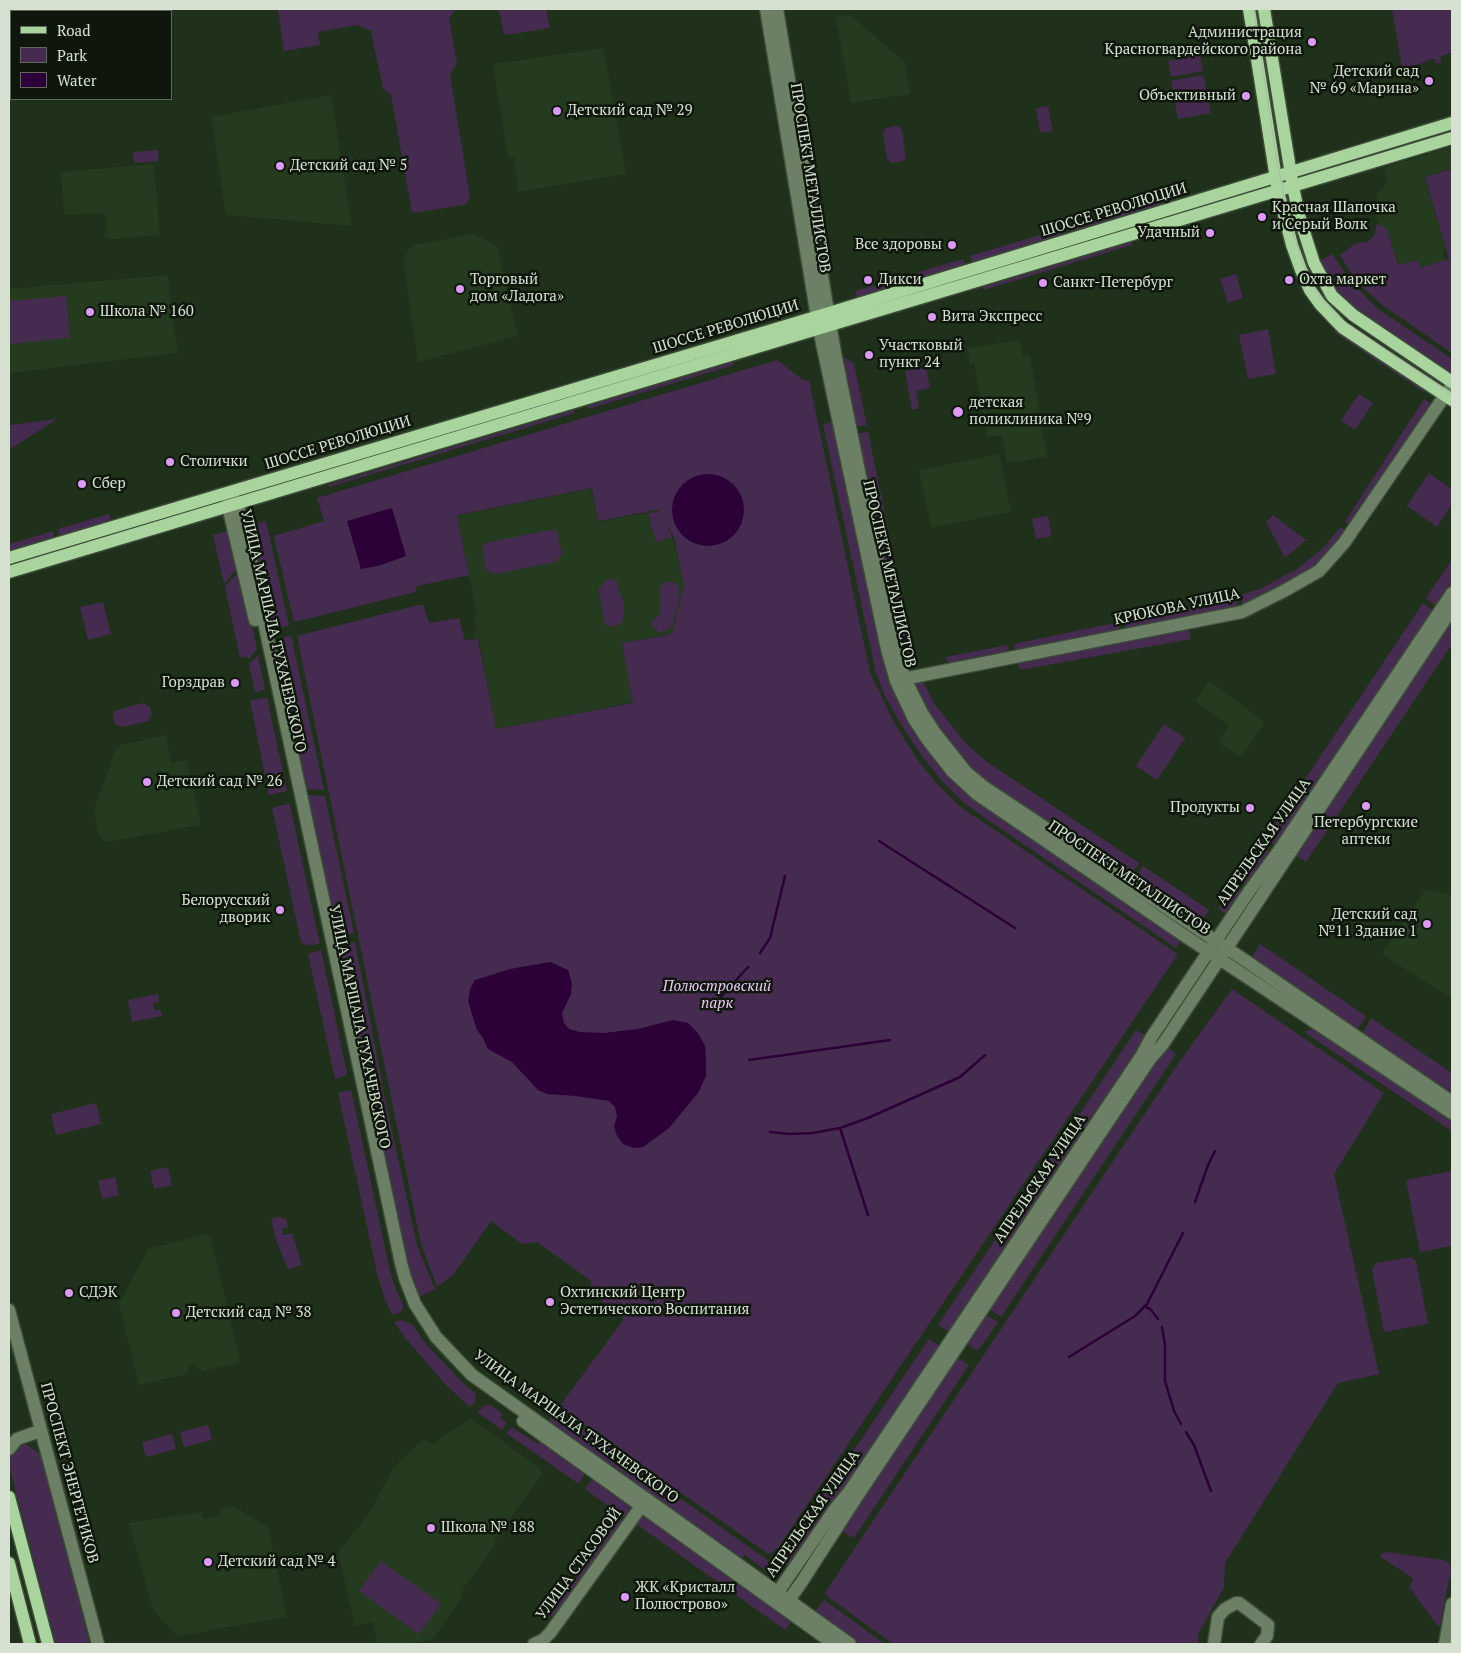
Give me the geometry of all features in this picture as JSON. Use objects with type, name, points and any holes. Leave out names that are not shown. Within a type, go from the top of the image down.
[{"type":"main road","points":[[1249,9],[1278,191],[1289,236],[1310,290],[1320,304],[1343,328],[1450,390]]},
{"type":"main road","points":[[1264,9],[1293,187],[1300,219],[1314,263],[1332,296],[1353,315],[1450,390]]},
{"type":"main road","name":"ШОССЕ РЕВОЛЮЦИИ","points":[[9,572],[232,505],[824,321],[1452,123]]},
{"type":"main road","name":"ШОССЕ РЕВОЛЮЦИИ","points":[[9,558],[1293,187],[1452,138]]},
{"type":"main road","points":[[9,1497],[48,1644]]},
{"type":"main road","points":[[9,1563],[30,1644]]},
{"type":"street","name":"ПРОСПЕКТ МЕТАЛЛИСТОВ","points":[[766,9],[886,650],[901,680],[935,733],[966,772],[984,787],[1452,1113]]},
{"type":"street","name":"ПРОСПЕКТ МЕТАЛЛИСТОВ","points":[[777,9],[824,321]]},
{"type":"street","name":"КРЮКОВА УЛИЦА","points":[[901,680],[1224,616],[1257,606],[1306,580],[1329,562],[1352,532],[1450,390]]},
{"type":"street","name":"УЛИЦА МАРШАЛА ТУХАЧЕВСКОГО","points":[[229,493],[394,1264],[412,1311],[431,1340],[468,1379],[517,1416],[850,1644]]},
{"type":"street","name":"АПРЕЛЬСКАЯ УЛИЦА","points":[[782,1599],[1139,1075],[1163,1044],[1217,950],[1278,852],[1452,593]]},
{"type":"street","name":"АПРЕЛЬСКАЯ УЛИЦА","points":[[1217,950],[1452,609]]},
{"type":"street","name":"ПРОСПЕКТ МЕТАЛЛИСТОВ","points":[[1217,950],[1452,1102]]},
{"type":"street","name":"ПРОСПЕКТ ЭНЕРГЕТИКОВ","points":[[9,1310],[98,1644]]},
{"type":"street","points":[[9,1450],[17,1439],[40,1431]]},
{"type":"street","name":"УЛИЦА СТАСОВОЙ","points":[[534,1644],[543,1640],[550,1633],[644,1502]]},
{"type":"street","name":"УЛИЦА МАРШАЛА ТУХАЧЕВСКОГО","points":[[782,1599],[834,1644]]},
{"type":"street","points":[[1214,1644],[1218,1617],[1232,1604],[1239,1603],[1268,1625],[1267,1636],[1261,1644]]},
{"type":"street","points":[[1445,1644],[1452,1604]]},
{"type":"shaded area","points":[[850,15],[905,62],[910,94],[851,103],[836,18]]},
{"type":"shaded area","name":"Детский сад № 29","points":[[603,48],[626,174],[518,192],[514,157],[508,158],[493,64]]},
{"type":"shaded area","name":"Детский сад № 5","points":[[331,95],[352,226],[226,215],[211,117]]},
{"type":"shaded area","points":[[1452,147],[1452,168],[1424,177],[1446,250],[1443,251],[1445,260],[1421,268],[1418,259],[1399,265],[1387,229],[1379,224],[1376,216],[1377,195],[1388,181],[1383,168]]},
{"type":"shaded area","points":[[154,164],[160,235],[112,239],[105,236],[107,232],[105,213],[65,215],[60,172]]},
{"type":"shaded area","points":[[474,234],[497,246],[518,336],[418,362],[403,260],[412,245]]},
{"type":"shaded area","name":"Школа № 160","points":[[168,275],[174,334],[176,335],[178,353],[9,373],[9,289]]},
{"type":"shaded area","points":[[1020,340],[1023,357],[1030,356],[1047,457],[1007,463],[1002,435],[987,437],[974,363],[970,364],[967,348]]},
{"type":"shaded area","points":[[999,454],[1011,512],[931,528],[919,470]]},
{"type":"shaded area","points":[[591,489],[598,522],[655,512],[662,519],[672,537],[684,586],[673,630],[668,634],[622,643],[633,702],[496,729],[479,638],[475,639],[474,632],[477,631],[474,616],[477,615],[457,516]]},
{"type":"shaded area","points":[[1209,681],[1265,722],[1241,758],[1219,742],[1229,725],[1195,701]]},
{"type":"shaded area","name":"Детский сад № 26","points":[[166,735],[171,763],[187,760],[201,825],[106,842],[97,829],[94,810],[115,751],[121,745]]},
{"type":"shaded area","name":"Детский сад №11 Здание 1","points":[[1426,889],[1452,895],[1452,999],[1382,954]]},
{"type":"shaded area","name":"Детский сад № 38","points":[[206,1234],[211,1239],[240,1360],[237,1363],[203,1371],[197,1368],[194,1363],[189,1365],[187,1374],[139,1385],[119,1304],[148,1249]]},
{"type":"shaded area","name":"Школа № 188","points":[[470,1418],[541,1469],[542,1474],[495,1540],[494,1546],[463,1589],[461,1599],[432,1640],[406,1644],[377,1644],[373,1622],[355,1626],[338,1552],[368,1515],[394,1467],[424,1439],[434,1445],[443,1435]]},
{"type":"shaded area","name":"Детский сад № 4","points":[[233,1506],[268,1527],[287,1617],[178,1636],[153,1610],[129,1523],[201,1512],[203,1519],[221,1515],[220,1509]]},
{"type":"green space","points":[[278,9],[456,9],[449,18],[457,63],[450,75],[470,197],[465,205],[412,213],[391,94],[383,89],[371,31],[357,25],[318,32],[320,45],[284,51]]},
{"type":"green space","points":[[494,9],[546,9],[550,28],[504,35],[499,11]]},
{"type":"green space","points":[[1392,9],[1452,9],[1452,52],[1440,57],[1442,62],[1437,64],[1434,58],[1412,67],[1412,72],[1399,75],[1398,71],[1402,68]]},
{"type":"green space","points":[[1200,55],[1203,71],[1171,77],[1168,61]]},
{"type":"green space","points":[[1203,75],[1211,113],[1178,119],[1171,81]]},
{"type":"green space","points":[[1048,106],[1053,131],[1040,133],[1036,108]]},
{"type":"green space","points":[[897,126],[902,130],[906,158],[903,161],[892,163],[887,159],[883,132],[886,128]]},
{"type":"green space","points":[[158,150],[158,161],[134,163],[133,152]]},
{"type":"green space","points":[[1452,169],[1452,353],[1381,304],[1356,281],[1340,255],[1356,243],[1368,242],[1375,234],[1376,226],[1379,224],[1387,229],[1398,265],[1418,260],[1421,268],[1449,259],[1425,177]]},
{"type":"green space","points":[[1161,198],[1163,205],[1072,232],[1070,226]]},
{"type":"green space","points":[[1063,228],[1065,234],[972,262],[970,256]]},
{"type":"green space","points":[[1131,242],[1132,245],[984,290],[983,287]]},
{"type":"green space","points":[[1332,254],[1353,284],[1377,308],[1452,359],[1452,374],[1348,303],[1330,281],[1319,261]]},
{"type":"green space","points":[[963,259],[965,265],[857,297],[855,291]]},
{"type":"green space","points":[[1236,274],[1243,298],[1228,303],[1220,279]]},
{"type":"green space","points":[[66,296],[70,338],[9,344],[9,301]]},
{"type":"green space","points":[[1268,329],[1276,374],[1248,379],[1239,335]]},
{"type":"green space","points":[[1336,329],[1426,389],[1424,392],[1334,332]]},
{"type":"green space","points":[[846,358],[854,364],[867,425],[854,427],[856,421],[842,359]]},
{"type":"green space","name":"Полюстровский парк","points":[[777,360],[803,380],[809,380],[870,673],[895,724],[917,759],[936,783],[959,806],[1178,954],[778,1548],[772,1553],[767,1553],[559,1407],[624,1319],[593,1294],[590,1280],[537,1242],[522,1244],[491,1221],[453,1275],[437,1287],[421,1244],[297,636],[423,604],[429,623],[459,618],[465,640],[478,639],[496,729],[633,703],[622,643],[668,635],[673,630],[684,586],[674,537],[664,521],[672,537],[656,542],[648,513],[657,512],[661,516],[657,510],[598,521],[592,488],[458,515],[469,575],[417,586],[415,592],[294,622],[274,536],[324,521],[317,498]]},
{"type":"green space","points":[[733,362],[734,365],[588,409],[587,406]]},
{"type":"green space","points":[[926,367],[930,388],[916,391],[919,408],[912,410],[905,371]]},
{"type":"green space","points":[[1359,394],[1373,403],[1355,430],[1341,420]]},
{"type":"green space","points":[[1424,399],[1430,403],[1429,408],[1350,526],[1345,522]]},
{"type":"green space","points":[[574,410],[575,413],[329,487],[328,485]]},
{"type":"green space","points":[[57,419],[9,450],[9,425]]},
{"type":"green space","points":[[834,422],[891,683],[909,723],[922,744],[947,774],[1105,886],[1107,892],[1180,941],[1176,948],[963,802],[941,780],[900,723],[885,696],[876,673],[823,424]]},
{"type":"green space","points":[[868,432],[916,664],[905,666],[900,647],[856,434]]},
{"type":"green space","points":[[1429,473],[1452,489],[1452,504],[1437,527],[1407,506]]},
{"type":"green space","points":[[109,514],[111,521],[61,536],[59,534],[58,529]]},
{"type":"green space","points":[[1273,515],[1306,540],[1285,558],[1266,522]]},
{"type":"green space","points":[[1048,516],[1052,536],[1036,539],[1032,519]]},
{"type":"green space","points":[[266,521],[289,626],[282,627],[270,624],[249,525]]},
{"type":"green space","points":[[1341,527],[1346,531],[1331,551],[1311,570],[1243,605],[1240,595],[1260,589],[1297,569],[1321,550]]},
{"type":"green space","points":[[231,530],[237,569],[224,584],[213,535]]},
{"type":"green space","points":[[551,530],[557,532],[562,554],[555,562],[495,574],[486,570],[482,546],[489,542]]},
{"type":"green space","points":[[53,531],[54,538],[9,552],[9,544]]},
{"type":"green space","points":[[1451,561],[1452,585],[1438,606],[1434,605],[1426,598]]},
{"type":"green space","points":[[240,570],[257,649],[248,660],[247,656],[240,658],[225,587]]},
{"type":"green space","points":[[608,579],[616,580],[625,608],[622,621],[617,626],[611,627],[605,624],[599,589]]},
{"type":"green space","points":[[669,581],[677,584],[679,598],[672,626],[659,633],[652,626],[653,620],[660,615],[660,588]]},
{"type":"green space","points":[[1235,597],[1238,607],[1126,629],[1124,621]]},
{"type":"green space","points":[[103,602],[111,634],[88,640],[80,607]]},
{"type":"green space","points":[[1423,603],[1434,611],[1277,846],[1265,839]]},
{"type":"green space","points":[[1119,622],[1120,630],[1015,650],[1014,644]]},
{"type":"green space","points":[[1448,623],[1452,625],[1452,644],[1306,862],[1294,854]]},
{"type":"green space","points":[[1189,629],[1191,639],[1020,670],[1017,662]]},
{"type":"green space","points":[[291,635],[324,790],[305,789],[274,645],[280,639]]},
{"type":"green space","points":[[1007,645],[1009,651],[948,663],[946,657]]},
{"type":"green space","points":[[258,655],[265,689],[255,693],[249,664]]},
{"type":"green space","points":[[922,680],[934,703],[966,744],[987,762],[1139,863],[1130,876],[1001,795],[971,768],[939,729],[927,710],[915,685]]},
{"type":"green space","points":[[267,698],[287,791],[269,795],[250,701]]},
{"type":"green space","points":[[143,703],[150,707],[152,715],[148,721],[122,727],[115,724],[114,711]]},
{"type":"green space","points":[[1164,724],[1185,738],[1157,780],[1136,766]]},
{"type":"green space","points":[[307,795],[325,796],[354,933],[337,938]]},
{"type":"green space","points":[[290,805],[320,944],[306,945],[301,942],[272,808]]},
{"type":"green space","points":[[1261,845],[1272,853],[1263,861],[1247,884],[1238,880]]},
{"type":"green space","points":[[1143,866],[1209,910],[1203,919],[1154,888],[1152,891],[1135,879]]},
{"type":"green space","points":[[1235,883],[1243,891],[1226,914],[1218,909]]},
{"type":"green space","points":[[355,942],[382,1082],[368,1085],[339,946]]},
{"type":"green space","points":[[1260,944],[1366,1016],[1356,1032],[1312,1003],[1309,996],[1252,958]]},
{"type":"green space","points":[[321,950],[347,1073],[345,1076],[335,1079],[308,954]]},
{"type":"green space","points":[[1232,989],[1384,1093],[1334,1174],[1379,1374],[1338,1383],[1225,1563],[1224,1587],[1198,1635],[1198,1644],[893,1644],[825,1593],[1178,1064]]},
{"type":"green space","points":[[158,994],[159,1002],[153,1003],[155,1010],[160,1009],[162,1016],[132,1022],[128,1000]]},
{"type":"green space","points":[[1371,1018],[1452,1073],[1452,1097],[1361,1036]]},
{"type":"green space","points":[[1312,1029],[1320,1030],[1452,1119],[1452,1131],[1304,1032]]},
{"type":"green space","points":[[1136,1030],[1146,1036],[1138,1053],[950,1333],[938,1325]]},
{"type":"green space","points":[[1167,1047],[1176,1054],[1001,1317],[989,1309],[1157,1058]]},
{"type":"green space","points":[[382,1085],[417,1245],[435,1289],[419,1297],[410,1276],[369,1088]]},
{"type":"green space","points":[[351,1090],[389,1266],[393,1282],[403,1305],[401,1312],[392,1315],[378,1277],[338,1093]]},
{"type":"green space","points":[[96,1103],[101,1124],[56,1135],[51,1114]]},
{"type":"green space","points":[[168,1167],[172,1185],[154,1189],[150,1171]]},
{"type":"green space","points":[[1452,1171],[1452,1246],[1420,1252],[1406,1180]]},
{"type":"green space","points":[[115,1177],[119,1195],[102,1199],[98,1181]]},
{"type":"green space","points":[[278,1217],[286,1219],[288,1227],[282,1228],[283,1235],[292,1233],[302,1265],[288,1269],[276,1240],[271,1219]]},
{"type":"green space","points":[[1411,1257],[1416,1261],[1428,1324],[1384,1332],[1372,1269],[1376,1263]]},
{"type":"green space","points":[[985,1314],[998,1322],[978,1351],[965,1343]]},
{"type":"green space","points":[[401,1320],[413,1325],[425,1343],[475,1393],[476,1400],[470,1407],[446,1385],[406,1339],[394,1322]]},
{"type":"green space","points":[[929,1339],[941,1347],[845,1490],[789,1567],[779,1561]]},
{"type":"green space","points":[[956,1357],[969,1365],[854,1538],[843,1532],[860,1501]]},
{"type":"green space","points":[[485,1405],[492,1406],[503,1414],[500,1418],[507,1423],[502,1430],[477,1412]]},
{"type":"green space","points":[[559,1414],[770,1562],[765,1570],[745,1555],[742,1558],[550,1425],[549,1421],[552,1416]]},
{"type":"green space","points":[[208,1425],[212,1440],[184,1447],[180,1432]]},
{"type":"green space","points":[[511,1427],[538,1444],[541,1440],[582,1470],[584,1475],[579,1484],[506,1433]]},
{"type":"green space","points":[[172,1434],[176,1449],[146,1457],[142,1442]]},
{"type":"green space","points":[[23,1442],[40,1454],[90,1644],[56,1644],[9,1465],[9,1456],[13,1449]]},
{"type":"green space","points":[[592,1479],[630,1504],[631,1511],[626,1519],[585,1489]]},
{"type":"green space","points":[[647,1516],[792,1621],[785,1630],[635,1523],[639,1518]]},
{"type":"green space","points":[[619,1520],[623,1523],[555,1618],[550,1615]]},
{"type":"green space","points":[[1386,1552],[1444,1560],[1450,1564],[1451,1572],[1440,1626],[1437,1625],[1409,1587],[1413,1578],[1379,1556]]},
{"type":"green space","points":[[381,1561],[441,1604],[419,1634],[359,1591]]},
{"type":"green space","points":[[824,1600],[885,1644],[861,1644],[815,1611]]},
{"type":"water","points":[[708,474],[728,480],[738,490],[744,510],[738,530],[728,540],[708,546],[688,540],[678,530],[672,510],[678,490],[688,480]]},
{"type":"water","points":[[392,508],[406,556],[378,566],[361,569],[347,521]]},
{"type":"water","points":[[550,962],[568,970],[572,983],[571,994],[562,1013],[564,1023],[569,1029],[580,1032],[604,1033],[638,1029],[673,1020],[688,1023],[698,1033],[705,1046],[706,1076],[698,1093],[669,1128],[643,1147],[634,1148],[623,1144],[617,1136],[614,1126],[617,1117],[615,1107],[609,1101],[547,1094],[538,1090],[512,1062],[488,1049],[477,1030],[468,1001],[470,989],[475,980],[510,969]]},
{"type":"waterway","points":[[879,841],[1015,928]]},
{"type":"waterway","points":[[760,953],[770,938],[785,876]]},
{"type":"waterway","points":[[719,999],[748,967]]},
{"type":"waterway","points":[[749,1060],[890,1040]]},
{"type":"waterway","points":[[770,1132],[790,1134],[813,1133],[840,1128],[868,1118],[960,1077],[985,1055]]},
{"type":"waterway","points":[[840,1128],[868,1215]]},
{"type":"waterway","points":[[1195,1202],[1215,1151]]},
{"type":"waterway","points":[[1069,1357],[1135,1316],[1147,1304],[1183,1233]]},
{"type":"waterway","points":[[1145,1306],[1158,1319]]},
{"type":"waterway","points":[[1162,1327],[1165,1345],[1165,1381],[1174,1411],[1181,1424]]},
{"type":"waterway","points":[[1186,1432],[1194,1445],[1211,1491]]},
{"type":"tram line","points":[[1254,9],[1276,155],[1288,218],[1313,287],[1338,317],[1452,395]]},
{"type":"place","name":"Администрация Красногвардейского района","points":[[1312,42]]},
{"type":"place","name":"Детский сад № 69 «Марина»","points":[[1429,81]]},
{"type":"place","name":"Объективный","points":[[1246,96]]},
{"type":"place","name":"Детский сад № 29","points":[[557,111]]},
{"type":"place","name":"Детский сад № 5","points":[[280,166]]},
{"type":"place","name":"Красная Шапочка и Серый Волк","points":[[1262,217]]},
{"type":"place","name":"Удачный","points":[[1210,233]]},
{"type":"place","name":"Все здоровы","points":[[952,245]]},
{"type":"place","name":"Дикси","points":[[868,280]]},
{"type":"place","name":"Охта маркет","points":[[1289,280]]},
{"type":"place","name":"Санкт-Петербург","points":[[1043,283]]},
{"type":"place","name":"Торговый дом «Ладога»","points":[[460,289]]},
{"type":"place","name":"Школа № 160","points":[[90,312]]},
{"type":"place","name":"Вита Экспресс","points":[[932,317]]},
{"type":"place","name":"Участковый пункт 24","points":[[869,355]]},
{"type":"place","name":"детская поликлиника №9","points":[[958,412]]},
{"type":"place","name":"Столички","points":[[170,462]]},
{"type":"place","name":"Сбер","points":[[82,484]]},
{"type":"place","name":"Горздрав","points":[[235,683]]},
{"type":"place","name":"Детский сад № 26","points":[[147,782]]},
{"type":"place","name":"Петербургские аптеки","points":[[1366,806]]},
{"type":"place","name":"Продукты","points":[[1250,808]]},
{"type":"place","name":"Белорусский дворик","points":[[280,910]]},
{"type":"place","name":"Детский сад №11 Здание 1","points":[[1427,924]]},
{"type":"place","name":"СДЭК","points":[[69,1293]]},
{"type":"place","name":"Охтинский Центр Эстетического Воспитания","points":[[550,1302]]},
{"type":"place","name":"Детский сад № 38","points":[[176,1313]]},
{"type":"place","name":"Школа № 188","points":[[431,1528]]},
{"type":"place","name":"Детский сад № 4","points":[[208,1562]]},
{"type":"place","name":"ЖК «Кристалл Полюстрово»","points":[[625,1597]]}]
